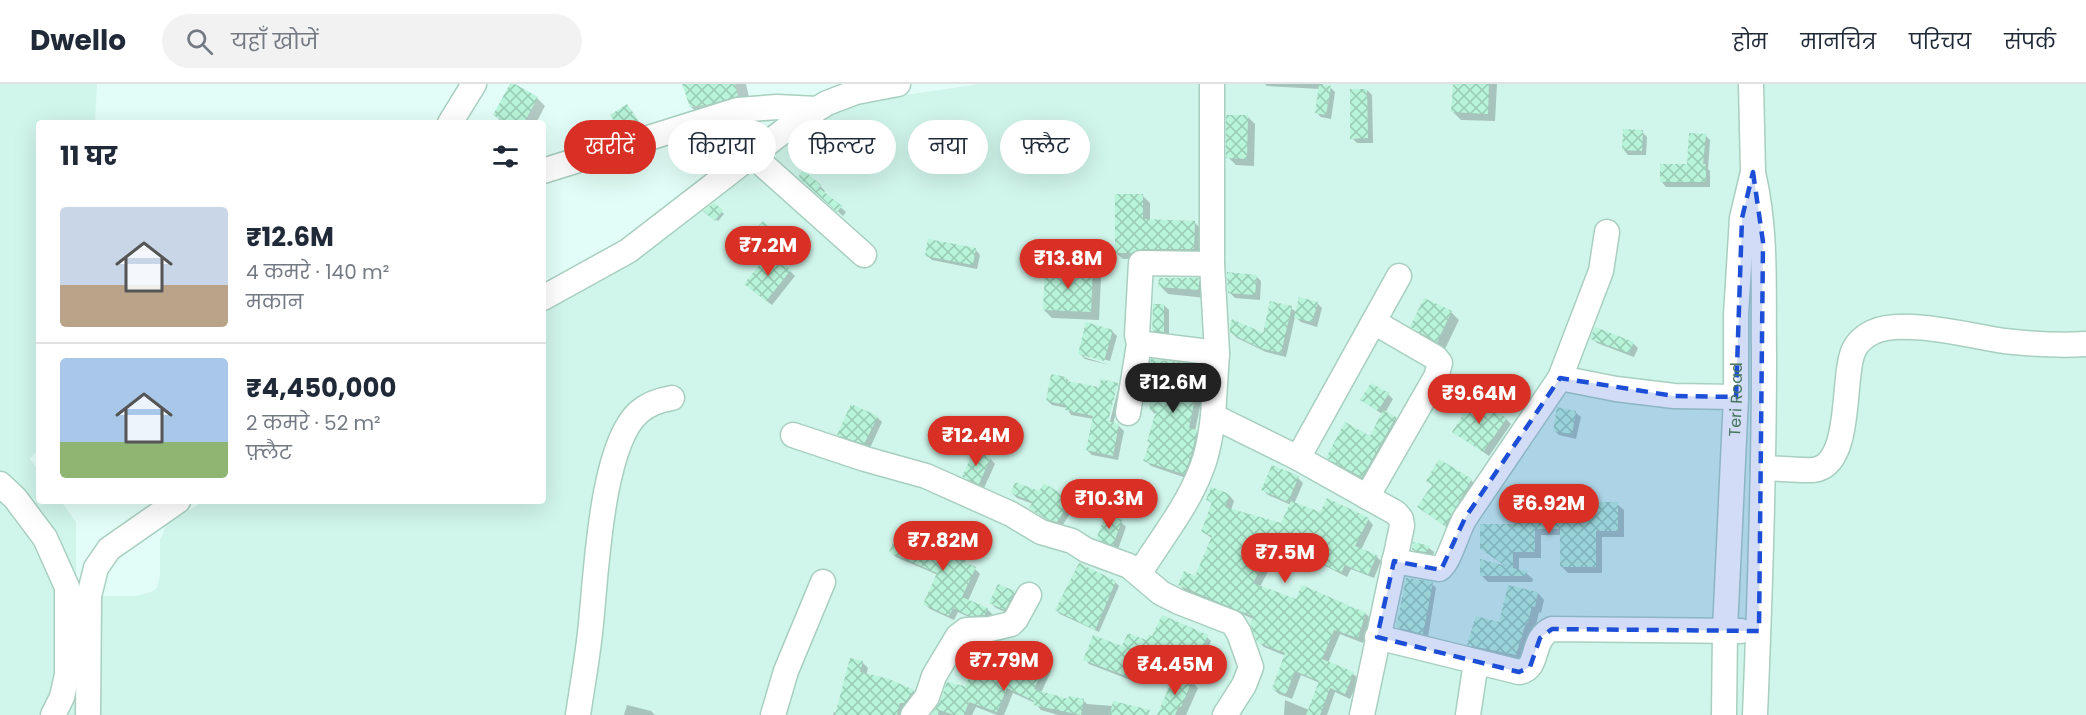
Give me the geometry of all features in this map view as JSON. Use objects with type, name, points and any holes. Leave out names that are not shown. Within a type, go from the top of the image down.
[{"type":"street","points":[[452,120],[474,84]]},
{"type":"street","points":[[776,137],[827,103],[856,92],[898,84]]},
{"type":"street","points":[[1139,574],[1194,487],[1209,444],[1217,353],[1212,264],[1212,84]]},
{"type":"street","name":"Teri Road","points":[[1724,715],[1725,630],[1736,397],[1736,315],[1742,218],[1753,172],[1751,84]]},
{"type":"street","points":[[546,170],[738,110],[777,107],[817,110]]},
{"type":"street","points":[[1753,172],[1760,201],[1763,242],[1763,468],[1755,715]]},
{"type":"street","points":[[546,296],[628,251],[727,174]]},
{"type":"street","points":[[773,174],[864,255]]},
{"type":"street","points":[[1394,561],[1439,569],[1444,567],[1448,561],[1458,530],[1465,518],[1560,378],[1601,271],[1607,232]]},
{"type":"street","points":[[1128,413],[1139,344],[1137,335],[1141,263],[1212,264]]},
{"type":"street","points":[[1298,458],[1399,276]]},
{"type":"street","points":[[1367,497],[1436,377],[1440,363],[1436,358],[1374,322]]},
{"type":"street","points":[[1763,468],[1818,469],[1830,461],[1837,445],[1845,412],[1852,355],[1860,340],[1874,331],[1890,327],[1917,328],[2035,345],[2086,344]]},
{"type":"street","points":[[1145,344],[1217,353]]},
{"type":"street","points":[[1560,378],[1616,389],[1674,396],[1736,397]]},
{"type":"street","points":[[578,715],[590,637],[604,500],[616,450],[638,412],[654,402],[672,398]]},
{"type":"street","points":[[1213,416],[1298,458],[1396,513],[1401,519],[1402,526],[1362,715]]},
{"type":"street","points":[[793,435],[945,483],[1011,514],[1041,532],[1071,541],[1086,550],[1129,566],[1161,593],[1227,621],[1236,627],[1251,667],[1230,713]]},
{"type":"street","points":[[0,484],[15,498],[45,538],[67,586],[67,675],[62,697],[54,715]]},
{"type":"street","points":[[88,715],[89,596],[96,568],[109,549],[174,504]]},
{"type":"street","points":[[773,715],[786,671],[823,582]]},
{"type":"street","points":[[913,715],[927,697],[934,676],[958,636],[966,630],[990,629],[1011,624],[1029,595]]},
{"type":"street","points":[[1377,637],[1519,672],[1526,671],[1530,667],[1540,638],[1552,629],[1759,631]]},
{"type":"street","points":[[1468,715],[1476,662]]},
{"type":"highlighted area","points":[[1753,172],[1763,242],[1759,631],[1552,629],[1540,638],[1530,667],[1519,672],[1377,637],[1394,561],[1441,570],[1465,518],[1560,378],[1674,396],[1736,397],[1742,218]]},
{"type":"shaded area","points":[[0,84],[97,84],[95,120],[36,120],[36,452],[30,459],[36,467],[36,504],[63,504],[76,522],[76,715],[0,715]]},
{"type":"shaded area","points":[[980,84],[2086,84],[2086,715],[100,715],[101,596],[136,596],[157,588],[160,576],[160,540],[167,524],[199,504],[546,504],[546,298],[733,174],[776,174],[776,145],[788,138],[788,174],[896,174],[896,120],[814,120],[837,105]]},
{"type":"building","points":[[510,84],[515,84],[538,97],[526,120],[502,120],[493,115]]},
{"type":"building","points":[[682,84],[735,84],[738,96],[690,107]]},
{"type":"building","points":[[1319,84],[1331,86],[1326,115],[1315,113]]},
{"type":"building","points":[[1453,84],[1489,84],[1488,114],[1451,112]]},
{"type":"building","points":[[1350,89],[1367,89],[1368,138],[1350,139]]},
{"type":"building","points":[[627,104],[638,120],[613,120],[610,115]]},
{"type":"building","points":[[1226,115],[1248,115],[1247,159],[1226,158]]},
{"type":"building","points":[[1623,129],[1643,130],[1642,151],[1622,150]]},
{"type":"building","points":[[1689,133],[1706,134],[1703,164],[1706,164],[1706,182],[1660,182],[1660,164],[1687,164]]},
{"type":"building","points":[[800,174],[808,174],[821,185],[819,188],[842,206],[837,212],[798,177]]},
{"type":"building","points":[[1115,194],[1143,194],[1143,219],[1195,221],[1194,249],[1141,249],[1131,253],[1115,253]]},
{"type":"building","points":[[714,203],[723,210],[715,221],[703,211]]},
{"type":"building","points":[[763,221],[778,235],[767,247],[752,233]]},
{"type":"building","points":[[928,239],[976,248],[973,265],[925,256]]},
{"type":"building","points":[[769,253],[791,270],[766,301],[744,284]]},
{"type":"building","points":[[1045,267],[1093,269],[1091,312],[1043,310]]},
{"type":"building","points":[[1227,272],[1257,275],[1255,295],[1228,293]]},
{"type":"building","points":[[1159,278],[1199,278],[1199,290],[1158,287]]},
{"type":"building","points":[[1299,297],[1318,302],[1312,322],[1294,318]]},
{"type":"building","points":[[1424,298],[1452,311],[1437,342],[1410,327]]},
{"type":"building","points":[[1270,301],[1292,306],[1281,353],[1260,348],[1230,333],[1232,319],[1263,333]]},
{"type":"building","points":[[1153,304],[1164,304],[1164,332],[1152,330]]},
{"type":"building","points":[[1086,322],[1113,330],[1104,361],[1078,354]]},
{"type":"building","points":[[1595,327],[1634,342],[1629,353],[1590,339]]},
{"type":"building","points":[[1151,359],[1202,365],[1200,389],[1197,388],[1189,428],[1197,430],[1184,474],[1143,461],[1150,442],[1147,442],[1156,411],[1149,409],[1155,376],[1148,375]]},
{"type":"building","points":[[1051,374],[1066,377],[1066,381],[1099,387],[1101,379],[1118,383],[1108,421],[1119,424],[1113,456],[1086,450],[1093,416],[1065,410],[1066,405],[1046,401]]},
{"type":"building","points":[[1371,383],[1389,393],[1378,411],[1360,400]]},
{"type":"building","points":[[1473,399],[1507,418],[1483,452],[1452,432]]},
{"type":"building","points":[[851,404],[878,416],[864,444],[837,435]]},
{"type":"building","points":[[1557,407],[1576,411],[1572,434],[1553,431]]},
{"type":"building","points":[[1383,410],[1396,417],[1362,477],[1326,458],[1345,422],[1370,436]]},
{"type":"building","points":[[974,450],[991,457],[979,484],[962,477]]},
{"type":"building","points":[[1439,459],[1472,479],[1445,526],[1417,507],[1432,485],[1426,481]]},
{"type":"building","points":[[1272,465],[1299,476],[1288,502],[1261,490]]},
{"type":"building","points":[[1015,482],[1039,491],[1044,483],[1071,500],[1057,522],[1047,519],[1029,508],[1033,502],[1011,493]]},
{"type":"building","points":[[1211,487],[1230,494],[1225,507],[1281,523],[1291,501],[1320,512],[1327,498],[1369,518],[1355,546],[1377,555],[1368,575],[1345,565],[1341,573],[1276,540],[1253,583],[1296,599],[1302,585],[1366,612],[1358,638],[1334,630],[1322,659],[1354,672],[1345,694],[1330,688],[1320,715],[1306,715],[1319,681],[1295,671],[1286,694],[1272,689],[1285,653],[1257,642],[1250,624],[1254,617],[1178,585],[1184,571],[1195,576],[1212,536],[1201,532],[1212,502],[1206,500]]},
{"type":"building","points":[[1533,502],[1618,502],[1618,531],[1596,531],[1596,567],[1560,567],[1560,529],[1535,529],[1535,552],[1513,552],[1513,568],[1527,571],[1526,576],[1480,576],[1480,559],[1506,566],[1480,549],[1480,524],[1513,524],[1513,513],[1533,513]]},
{"type":"building","points":[[1106,514],[1122,520],[1113,545],[1096,539]]},
{"type":"building","points":[[949,528],[969,537],[959,560],[976,567],[962,597],[988,608],[985,615],[970,616],[953,608],[949,616],[923,604],[937,573],[889,552],[897,533],[939,552]]},
{"type":"building","points":[[1413,542],[1430,546],[1426,552],[1412,550]]},
{"type":"building","points":[[1079,563],[1116,581],[1095,630],[1055,610]]},
{"type":"building","points":[[1406,578],[1433,582],[1423,634],[1396,627]]},
{"type":"building","points":[[998,584],[1015,591],[1005,610],[989,603]]},
{"type":"building","points":[[1508,585],[1538,592],[1535,607],[1532,606],[1516,655],[1467,645],[1476,616],[1499,622]]},
{"type":"building","points":[[1162,615],[1208,635],[1200,654],[1182,647],[1172,670],[1135,654],[1129,677],[1083,660],[1093,635],[1122,646],[1128,633],[1146,640],[1149,635],[1152,636]]},
{"type":"building","points":[[1030,657],[1046,664],[1034,689],[1068,699],[1069,696],[1084,699],[1081,715],[1033,705],[1034,701],[1007,688],[997,712],[969,702],[964,715],[954,715],[939,710],[938,715],[931,715],[940,702],[947,682],[965,686],[970,675],[984,681],[992,664],[1021,677]]},
{"type":"building","points":[[850,658],[863,661],[860,672],[889,679],[914,690],[904,703],[900,703],[897,715],[835,715]]},
{"type":"building","points":[[1175,673],[1192,681],[1181,707],[1179,706],[1175,715],[1157,715]]},
{"type":"building","points":[[1113,701],[1150,710],[1149,715],[1110,715]]}]
